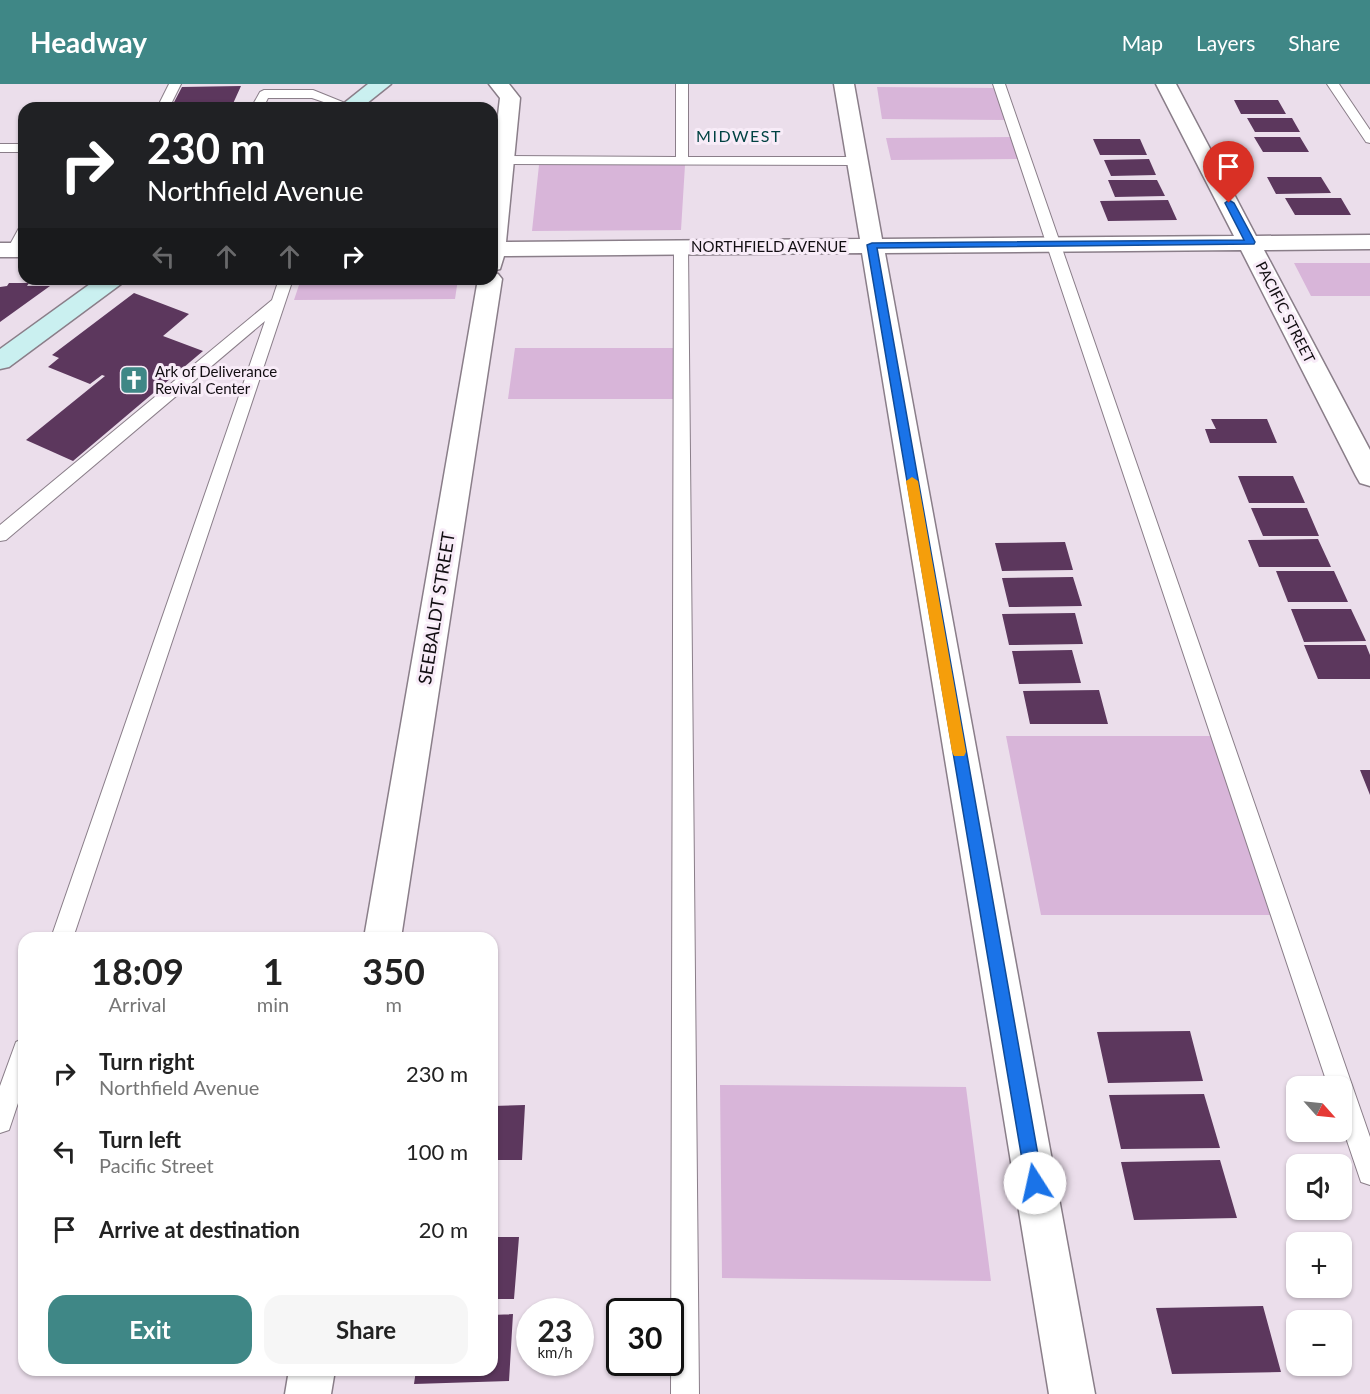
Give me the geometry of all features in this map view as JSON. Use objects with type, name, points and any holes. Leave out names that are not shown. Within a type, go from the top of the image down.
[{"type":"street","points":[[356,102],[381,84]]},
{"type":"street","points":[[498,211],[510,98],[499,84]]},
{"type":"street","points":[[844,84],[1072,1394]]},
{"type":"street","name":"PACIFIC STREET","points":[[1166,84],[1370,476]]},
{"type":"street","name":"NORTHFIELD AVENUE","points":[[498,254],[681,247],[1370,242]]},
{"type":"street","points":[[0,362],[105,285]]},
{"type":"street","name":"SEEBALDT STREET","points":[[383,932],[488,285]]},
{"type":"street","points":[[308,1394],[311,1376]]},
{"type":"lane","points":[[166,102],[175,84]]},
{"type":"lane","points":[[682,84],[682,161]]},
{"type":"lane","points":[[999,84],[1337,1076]]},
{"type":"lane","points":[[1333,84],[1370,139]]},
{"type":"lane","points":[[260,102],[264,94],[313,94],[333,102]]},
{"type":"lane","points":[[0,148],[18,148]]},
{"type":"lane","points":[[504,160],[857,161]]},
{"type":"lane","points":[[681,247],[685,1394]]},
{"type":"lane","points":[[64,932],[284,285]]},
{"type":"lane","points":[[0,535],[279,302]]},
{"type":"lane","points":[[0,1121],[18,1068]]},
{"type":"lane","points":[[1352,1120],[1370,1173]]},
{"type":"shaded area","points":[[877,87],[997,88],[1005,120],[882,119]]},
{"type":"shaded area","points":[[1014,137],[1021,159],[891,160],[886,138]]},
{"type":"shaded area","points":[[539,165],[685,165],[681,230],[532,231]]},
{"type":"shaded area","points":[[1294,263],[1370,263],[1370,296],[1311,296]]},
{"type":"shaded area","points":[[299,285],[457,285],[455,299],[294,300]]},
{"type":"shaded area","points":[[515,348],[674,348],[674,399],[508,399]]},
{"type":"shaded area","points":[[1006,736],[1212,736],[1270,915],[1041,915]]},
{"type":"shaded area","points":[[720,1085],[966,1087],[991,1281],[722,1278]]},
{"type":"building","points":[[241,86],[234,102],[174,102],[182,87]]},
{"type":"building","points":[[1234,100],[1278,100],[1286,114],[1241,114]]},
{"type":"building","points":[[1247,118],[1292,118],[1300,132],[1255,132]]},
{"type":"building","points":[[1254,137],[1300,137],[1309,152],[1263,152]]},
{"type":"building","points":[[1093,139],[1140,139],[1147,155],[1100,155]]},
{"type":"building","points":[[1149,159],[1156,175],[1111,176],[1104,160]]},
{"type":"building","points":[[1267,177],[1321,177],[1331,193],[1276,194]]},
{"type":"building","points":[[1108,180],[1157,180],[1165,196],[1115,197]]},
{"type":"building","points":[[1285,198],[1341,198],[1351,215],[1295,215]]},
{"type":"building","points":[[1168,200],[1177,220],[1108,221],[1100,201]]},
{"type":"building","points":[[9,283],[18,283],[18,285],[27,286],[50,286],[0,322],[0,287],[7,286]]},
{"type":"building","name":"Ark of Deliverance Revival Center","points":[[134,293],[189,314],[163,336],[203,351],[73,461],[26,440],[105,376],[102,375],[90,384],[48,367],[59,358],[52,355]]},
{"type":"building","points":[[1211,419],[1267,419],[1277,443],[1210,443],[1205,429],[1216,429]]},
{"type":"building","points":[[1238,476],[1293,476],[1305,503],[1249,503]]},
{"type":"building","points":[[1251,508],[1307,508],[1319,536],[1263,536]]},
{"type":"building","points":[[1318,539],[1331,567],[1259,567],[1248,540]]},
{"type":"building","points":[[1065,542],[1073,570],[1002,571],[995,543]]},
{"type":"building","points":[[1276,571],[1334,571],[1348,602],[1288,602]]},
{"type":"building","points":[[1073,577],[1082,606],[1009,607],[1002,578]]},
{"type":"building","points":[[1291,609],[1351,609],[1366,641],[1304,642]]},
{"type":"building","points":[[1075,613],[1083,644],[1009,645],[1002,614]]},
{"type":"building","points":[[1304,645],[1366,645],[1370,655],[1370,679],[1318,679]]},
{"type":"building","points":[[1072,650],[1081,683],[1019,684],[1012,651]]},
{"type":"building","points":[[1099,690],[1108,724],[1030,724],[1023,691]]},
{"type":"building","points":[[1360,770],[1370,770],[1370,795]]},
{"type":"building","points":[[1190,1031],[1203,1081],[1108,1083],[1097,1032]]},
{"type":"building","points":[[1204,1094],[1220,1148],[1121,1149],[1109,1095]]},
{"type":"building","points":[[525,1105],[522,1160],[498,1160],[498,1106]]},
{"type":"building","points":[[1220,1160],[1237,1218],[1134,1220],[1121,1162]]},
{"type":"building","points":[[498,1237],[519,1237],[514,1299],[498,1299]]},
{"type":"building","points":[[1263,1306],[1281,1372],[1172,1374],[1156,1308]]},
{"type":"building","points":[[513,1314],[509,1381],[414,1384],[415,1376],[498,1376],[498,1315]]},
{"type":"slow traffic","points":[[912,481],[959,752]]},
{"type":"place","name":"Ark of Deliverance Revival Center","points":[[134,380]]},
{"type":"district","name":"MIDWEST","points":[[739,135]]},
{"type":"route","points":[[1035,1183],[872,245],[1250,242],[1229,203]]}]
